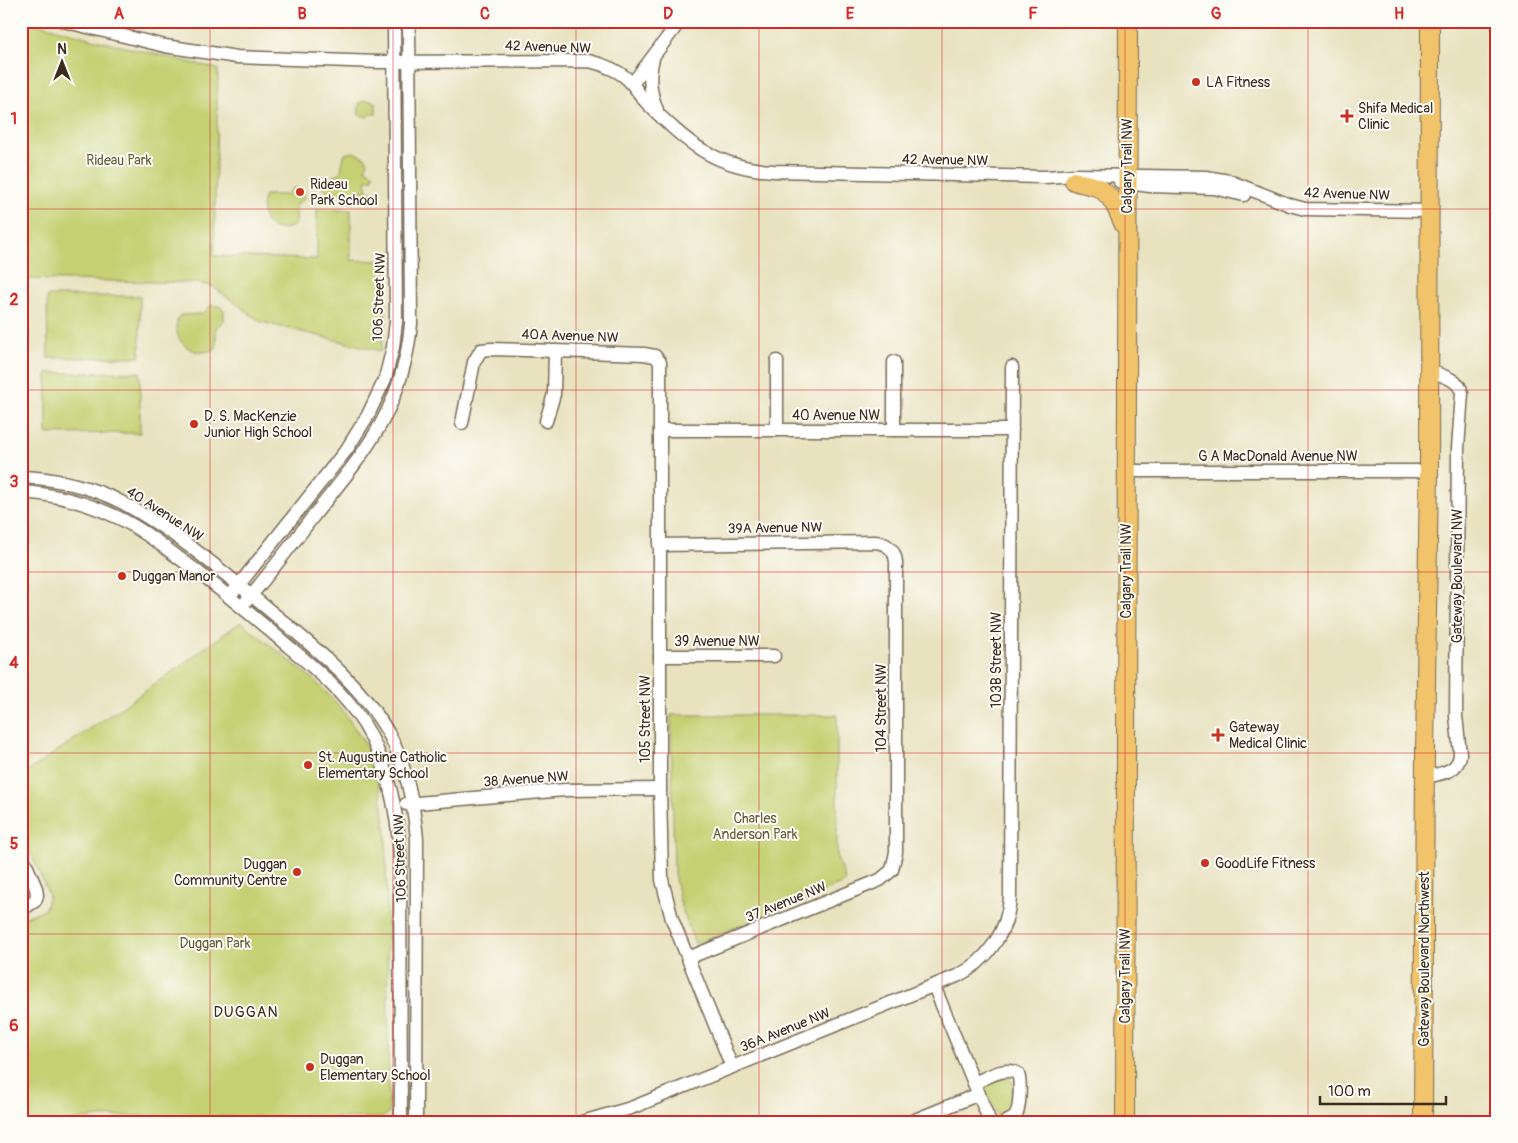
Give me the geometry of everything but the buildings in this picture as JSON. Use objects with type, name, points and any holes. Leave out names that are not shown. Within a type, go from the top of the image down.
[{"type":"highway","name":"Calgary Trail NW","points":[[1125,1122],[1128,21]]},
{"type":"highway","name":"Gateway Boulevard NW","points":[[1425,797],[1430,471],[1430,21]]},
{"type":"highway","points":[[1066,179],[1095,186],[1103,191],[1114,204],[1127,230]]},
{"type":"highway","name":"Gateway Boulevard Northwest","points":[[1423,1122],[1425,797]]},
{"type":"street","name":"42 Avenue NW","points":[[63,21],[93,25],[164,46],[219,55],[253,58],[394,62],[582,60],[596,62],[609,68],[632,84],[639,94],[660,115],[706,153],[725,163],[747,169],[781,172],[1127,179],[1150,186],[1207,187],[1225,190],[1303,215],[1430,215]]},
{"type":"street","name":"106 Street NW","points":[[394,21],[396,322],[390,363],[378,395],[347,448],[230,596],[322,674],[344,696],[364,724],[385,767],[395,806],[400,854],[401,1122]]},
{"type":"street","points":[[242,606],[370,445],[389,411],[402,376],[407,356],[411,324],[409,21]]},
{"type":"street","points":[[632,84],[680,21]]},
{"type":"street","points":[[654,56],[650,68],[650,86],[660,115]]},
{"type":"street","name":"40A Avenue NW","points":[[462,423],[474,362],[481,350],[651,354],[658,358]]},
{"type":"street","points":[[546,421],[554,394],[555,351]]},
{"type":"street","name":"105 Street NW","points":[[658,358],[660,369],[660,789],[663,887],[672,919],[732,1067]]},
{"type":"street","points":[[777,362],[777,430]]},
{"type":"street","points":[[894,362],[894,430]]},
{"type":"street","name":"103B Street NW","points":[[991,949],[1006,920],[1010,897],[1012,367]]},
{"type":"street","name":"Gateway Boulevard NW","points":[[1425,777],[1443,773],[1455,767],[1460,758],[1456,716],[1458,448],[1462,393],[1459,385],[1430,371]]},
{"type":"street","name":"40 Avenue NW","points":[[660,430],[1012,430]]},
{"type":"street","name":"G A MacDonald Avenue NW","points":[[1126,471],[1430,471]]},
{"type":"street","name":"40 Avenue NW","points":[[21,477],[45,478],[68,483],[121,502],[174,535],[251,595]]},
{"type":"street","name":"40 Avenue NW","points":[[21,492],[44,494],[73,500],[121,519],[163,546],[230,596]]},
{"type":"street","name":"39A Avenue NW","points":[[659,545],[875,542],[890,548]]},
{"type":"street","name":"104 Street NW","points":[[890,548],[896,557],[896,852],[892,870]]},
{"type":"street","name":"106 Street NW","points":[[251,595],[332,663],[356,689],[394,744],[402,766],[413,803],[418,854],[416,1122]]},
{"type":"street","name":"39 Avenue NW","points":[[660,656],[774,656]]},
{"type":"street","name":"38 Avenue NW","points":[[395,806],[564,790],[660,789]]},
{"type":"street","points":[[21,852],[36,888],[36,898],[32,904],[21,910]]},
{"type":"street","name":"37 Avenue NW","points":[[688,958],[880,880],[892,870]]},
{"type":"street","name":"36A Avenue NW","points":[[582,1122],[631,1108],[934,986],[964,973],[979,963],[991,949]]},
{"type":"street","points":[[934,986],[990,1122]]},
{"type":"street","points":[[910,1122],[977,1089],[1004,1071],[1012,1070],[1018,1074],[1020,1083],[1017,1110],[1014,1118],[1006,1122]]},
{"type":"green space","name":"Rideau Park","points":[[21,21],[28,21],[100,41],[218,69],[214,256],[317,259],[317,210],[351,210],[351,260],[385,261],[386,320],[381,351],[261,322],[212,286],[197,283],[21,279]]},
{"type":"green space","points":[[367,100],[376,102],[376,114],[371,114],[368,117],[359,115],[359,103]]},
{"type":"green space","points":[[354,152],[366,158],[368,162],[365,169],[374,174],[372,179],[366,180],[368,191],[373,192],[370,200],[365,199],[362,190],[353,196],[329,193],[324,188],[324,183],[327,179],[340,173],[345,154]]},
{"type":"green space","points":[[293,188],[303,189],[305,198],[296,204],[296,224],[280,229],[268,224],[263,211],[265,195],[287,195]]},
{"type":"green space","points":[[47,296],[140,296],[140,357],[48,358]]},
{"type":"green space","points":[[210,306],[219,306],[224,310],[224,320],[216,328],[216,348],[208,352],[191,350],[179,339],[177,323],[180,315],[202,314]]},
{"type":"green space","points":[[140,372],[140,433],[47,434],[47,373]]},
{"type":"green space","name":"Duggan Park","points":[[241,622],[314,680],[342,709],[369,750],[381,794],[386,833],[389,1113],[382,1118],[125,1116],[64,1122],[21,1122],[21,919],[45,909],[49,895],[21,831],[21,776],[144,692]]},
{"type":"green space","name":"Charles Anderson Park","points":[[671,715],[837,715],[837,857],[846,882],[695,944],[681,906],[674,874]]},
{"type":"green space","points":[[1008,1077],[1014,1084],[1009,1113],[998,1117],[983,1084]]},
{"type":"place","name":"LA Fitness","points":[[1196,82]]},
{"type":"place","name":"Shifa Medical Clinic","points":[[1347,116]]},
{"type":"place","name":"Rideau Park School","points":[[300,192]]},
{"type":"place","name":"D. S. MacKenzie Junior High School","points":[[194,424]]},
{"type":"place","name":"Duggan Manor","points":[[122,576]]},
{"type":"place","name":"Gateway Medical Clinic","points":[[1218,735]]},
{"type":"place","name":"St. Augustine Catholic Elementary School","points":[[308,765]]},
{"type":"place","name":"GoodLife Fitness","points":[[1205,863]]},
{"type":"place","name":"Duggan Community Centre","points":[[297,872]]},
{"type":"place","name":"Duggan Elementary School","points":[[310,1067]]},
{"type":"district","name":"DUGGAN","points":[[246,1012]]}]
